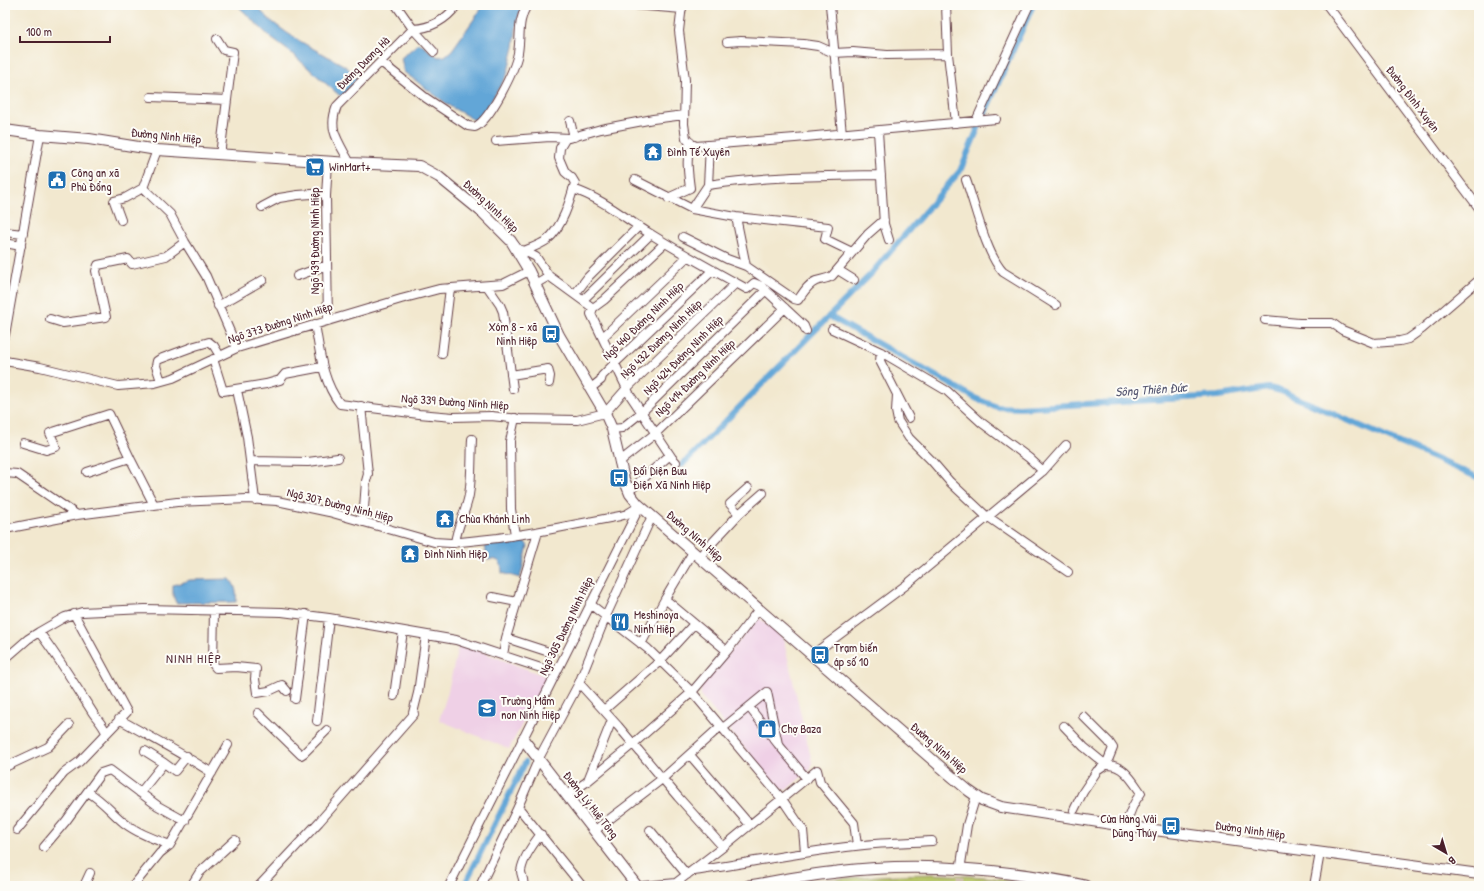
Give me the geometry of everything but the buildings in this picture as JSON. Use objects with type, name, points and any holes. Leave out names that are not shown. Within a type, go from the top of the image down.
[{"type":"highway","points":[[749,886],[838,872],[896,868],[990,871],[1045,878],[1085,886]]},
{"type":"main road","name":"Đường Ninh Hiệp","points":[[5,130],[40,135],[89,139],[157,150],[328,162],[419,166],[440,177],[483,213],[511,241],[529,271],[559,335],[605,413],[612,429],[619,462],[629,491],[640,506],[960,783],[982,800],[1001,807],[1126,826],[1479,874]]},
{"type":"main road","name":"Đường Lý Huệ Tông","points":[[524,739],[637,886]]},
{"type":"street","points":[[396,5],[413,29],[434,52]]},
{"type":"street","points":[[413,29],[426,28],[438,23],[452,12],[457,5]]},
{"type":"street","points":[[380,62],[426,98],[468,126],[475,128],[482,122],[501,95],[510,77],[518,54],[520,23],[527,5]]},
{"type":"street","points":[[635,5],[682,7],[679,31],[685,80],[684,115],[686,138],[696,146],[996,120]]},
{"type":"street","points":[[830,5],[842,134]]},
{"type":"street","points":[[946,5],[948,54],[956,123]]},
{"type":"street","points":[[976,121],[1029,5]]},
{"type":"street","name":"Đường Đình Xuyên","points":[[1327,5],[1479,208]]},
{"type":"street","name":"Đường Dương Hà","points":[[350,163],[334,134],[332,123],[333,115],[337,106],[413,29]]},
{"type":"street","points":[[217,39],[224,50],[233,52],[220,155]]},
{"type":"street","points":[[727,42],[741,41],[804,44],[818,46],[834,53],[853,52],[886,55],[948,54]]},
{"type":"street","points":[[151,97],[227,100]]},
{"type":"street","points":[[496,141],[550,137],[570,138],[601,129],[653,119],[684,115]]},
{"type":"street","points":[[524,251],[546,240],[556,230],[561,221],[574,186],[572,178],[565,172],[559,158],[560,148],[570,138],[570,121]]},
{"type":"street","points":[[878,131],[884,220],[889,240]]},
{"type":"street","points":[[5,335],[40,135]]},
{"type":"street","points":[[668,198],[690,188],[688,173],[688,150],[690,142]]},
{"type":"street","points":[[692,209],[708,185],[710,145]]},
{"type":"street","points":[[121,220],[114,202],[125,198],[142,188],[157,150]]},
{"type":"street","name":"Ngõ 439 Đường Ninh Hiệp","points":[[328,162],[326,193],[328,320]]},
{"type":"street","points":[[708,185],[760,179],[881,175]]},
{"type":"street","points":[[635,180],[692,209],[736,217],[828,227],[825,239],[852,252]]},
{"type":"street","points":[[966,180],[991,254],[998,266],[1003,272],[1056,305]]},
{"type":"street","points":[[574,186],[607,204],[665,243],[747,289],[754,283],[761,286],[804,326],[806,331]]},
{"type":"street","points":[[142,188],[170,214],[206,276],[237,348]]},
{"type":"street","points":[[262,207],[280,198],[326,193]]},
{"type":"street","points":[[736,217],[746,266]]},
{"type":"street","points":[[683,237],[727,259],[746,266],[794,299],[798,300],[809,285],[832,276],[877,225],[884,220]]},
{"type":"street","points":[[575,294],[588,278],[639,226]]},
{"type":"street","points":[[5,232],[23,234]]},
{"type":"street","points":[[583,300],[651,234]]},
{"type":"street","points":[[511,241],[518,249],[536,257],[549,276],[593,308]]},
{"type":"street","points":[[50,319],[63,323],[106,317],[96,271],[98,265],[128,258],[132,264],[166,256],[185,242]]},
{"type":"street","points":[[5,243],[21,246]]},
{"type":"street","points":[[665,243],[604,300],[593,308],[591,314],[627,388],[676,462]]},
{"type":"street","points":[[603,338],[688,256]]},
{"type":"street","points":[[297,276],[327,265]]},
{"type":"street","name":"Ngõ 440 Đường Ninh Hiệp","points":[[591,388],[602,380],[602,376],[615,363],[713,270]]},
{"type":"street","points":[[838,270],[854,280]]},
{"type":"street","name":"Ngõ 373 Đường Ninh Hiệp","points":[[5,361],[40,367],[118,386],[161,382],[173,378],[237,348],[328,320],[439,289],[503,284],[529,271]]},
{"type":"street","points":[[535,284],[549,276]]},
{"type":"street","points":[[218,306],[263,280]]},
{"type":"street","points":[[1265,320],[1299,323],[1332,323],[1342,330],[1374,343],[1400,341],[1408,339],[1422,329],[1479,280]]},
{"type":"street","name":"Ngõ 432 Đường Ninh Hiệp","points":[[605,413],[627,388],[736,283]]},
{"type":"street","points":[[487,286],[503,312],[513,389]]},
{"type":"street","points":[[442,354],[450,288]]},
{"type":"street","name":"Ngõ 424 Đường Ninh Hiệp","points":[[612,429],[622,428],[642,412],[766,290]]},
{"type":"street","name":"Ngõ 414 Đường Ninh Hiệp","points":[[619,462],[656,433],[785,308]]},
{"type":"street","name":"Ngõ 339 Đường Ninh Hiệp","points":[[315,324],[322,367],[333,395],[340,404],[453,417],[491,416],[577,420],[605,413]]},
{"type":"street","points":[[832,329],[881,352],[947,391],[982,423],[1029,458],[1043,471]]},
{"type":"street","points":[[161,382],[156,366],[157,361],[209,342],[214,346],[223,390],[237,390],[266,384],[280,380],[285,374],[322,367]]},
{"type":"street","points":[[881,352],[880,361],[909,418]]},
{"type":"street","points":[[511,375],[548,369],[550,376],[549,383]]},
{"type":"street","points":[[237,390],[251,461],[255,500]]},
{"type":"street","points":[[897,395],[896,411],[898,421],[909,438],[950,482],[988,516],[1068,572]]},
{"type":"street","points":[[361,406],[368,474],[366,481],[363,522]]},
{"type":"street","points":[[23,443],[46,450],[56,447],[50,433],[108,414],[154,505]]},
{"type":"street","points":[[515,418],[510,442],[511,509],[515,535]]},
{"type":"street","points":[[455,543],[457,529],[465,511],[469,496],[472,439]]},
{"type":"street","points":[[812,655],[906,585],[1043,471],[1066,445]]},
{"type":"street","points":[[629,491],[670,455]]},
{"type":"street","points":[[87,472],[130,458]]},
{"type":"street","points":[[251,461],[308,462],[338,458]]},
{"type":"street","points":[[5,473],[17,474],[77,515]]},
{"type":"street","points":[[739,514],[730,504],[748,488]]},
{"type":"street","points":[[641,644],[665,599],[696,554],[763,493]]},
{"type":"street","name":"Ngõ 307 Đường Ninh Hiệp","points":[[5,529],[77,515],[177,502],[255,500],[284,503],[329,512],[434,542],[455,543],[538,532],[628,514],[640,506]]},
{"type":"street","name":"Ngõ 305 Đường Ninh Hiệp","points":[[449,886],[640,506]]},
{"type":"street","points":[[480,886],[518,807],[538,758],[579,683],[606,616],[652,516]]},
{"type":"street","points":[[503,655],[506,638],[538,532]]},
{"type":"street","points":[[492,597],[517,602]]},
{"type":"street","points":[[665,599],[727,651]]},
{"type":"street","points":[[590,604],[641,644],[692,692],[782,799],[802,830],[805,852]]},
{"type":"street","points":[[5,659],[28,639],[39,632],[65,617],[82,612],[145,609],[214,610],[306,614],[456,640],[556,673]]},
{"type":"street","points":[[567,795],[588,781],[633,744],[692,692],[727,651],[759,609]]},
{"type":"street","points":[[214,610],[213,664],[216,668],[236,667],[256,669],[257,693],[269,691],[282,685],[287,691]]},
{"type":"street","points":[[17,830],[64,773],[79,762],[127,712],[74,614]]},
{"type":"street","points":[[294,699],[306,614]]},
{"type":"street","points":[[317,721],[329,618]]},
{"type":"street","points":[[604,710],[660,661],[694,624]]},
{"type":"street","points":[[394,696],[403,631]]},
{"type":"street","points":[[39,632],[57,656],[105,730],[106,734]]},
{"type":"street","points":[[259,886],[319,822],[414,714],[426,635]]},
{"type":"street","points":[[506,638],[552,653]]},
{"type":"street","points":[[579,683],[723,847]]},
{"type":"street","points":[[594,831],[662,779],[722,727],[768,692],[778,744]]},
{"type":"street","points":[[749,707],[807,779]]},
{"type":"street","points":[[258,713],[301,755],[327,730]]},
{"type":"street","points":[[1074,810],[1083,792],[1097,772],[1106,765],[1113,748],[1083,716]]},
{"type":"street","points":[[119,719],[187,756],[212,773]]},
{"type":"street","points":[[588,781],[612,720]]},
{"type":"street","points":[[5,767],[48,747],[69,725]]},
{"type":"street","points":[[1064,726],[1084,747],[1106,765],[1114,765],[1121,769],[1141,793],[1129,812],[1126,826]]},
{"type":"street","points":[[133,886],[160,853],[170,846],[228,745]]},
{"type":"street","points":[[146,751],[175,771],[187,756]]},
{"type":"street","points":[[690,755],[750,825]]},
{"type":"street","points":[[140,793],[164,763]]},
{"type":"street","points":[[44,847],[88,792],[101,773],[110,770],[158,806],[185,821]]},
{"type":"street","points":[[643,886],[675,884],[817,770],[820,782],[854,823],[857,845]]},
{"type":"street","points":[[88,792],[104,803],[123,822],[144,835],[170,846]]},
{"type":"street","points":[[961,864],[967,826],[976,796]]},
{"type":"street","points":[[518,807],[582,886]]},
{"type":"street","points":[[650,830],[690,873]]},
{"type":"street","points":[[523,886],[524,883],[521,872],[523,866],[535,842],[541,834]]},
{"type":"street","points":[[191,886],[199,873],[235,840]]},
{"type":"street","points":[[690,873],[805,852],[857,845],[932,841]]},
{"type":"street","points":[[1314,886],[1320,853]]},
{"type":"street","points":[[84,886],[90,874]]},
{"type":"shaded area","name":"Chợ Baza","points":[[759,618],[781,635],[784,642],[812,762],[811,769],[786,790],[778,788],[701,696],[701,686]]},
{"type":"shaded area","name":"Trường Mầm non Ninh Hiệp","points":[[459,643],[547,677],[509,749],[439,720],[447,695]]},
{"type":"green space","points":[[933,874],[985,877],[1054,886],[783,886],[858,877]]},
{"type":"water","points":[[237,5],[255,5],[270,20],[293,37],[343,65],[351,71],[357,79],[342,96],[339,95],[290,52],[271,38]]},
{"type":"water","points":[[484,5],[523,5],[517,21],[514,47],[507,75],[478,122],[451,107],[404,72],[401,58],[419,43],[438,57],[445,56],[452,50]]},
{"type":"water","points":[[519,539],[525,542],[528,546],[520,578],[502,573],[501,566],[497,560],[487,560],[485,544]]},
{"type":"water","points":[[230,579],[236,590],[236,602],[176,603],[173,595],[173,585],[190,580]]},
{"type":"waterway","points":[[984,115],[1033,5]]},
{"type":"waterway","points":[[682,465],[870,275],[960,171],[979,126]]},
{"type":"waterway","name":"Sông Thiên Đức","points":[[829,316],[977,399],[997,407],[1019,408],[1218,396],[1269,388],[1281,391],[1479,478]]},
{"type":"waterway","points":[[464,886],[525,763]]},
{"type":"tunnel","points":[[959,886],[961,865]]},
{"type":"place","name":"Đình Tế Xuyên","points":[[653,152]]},
{"type":"place","name":"WinMart+","points":[[315,167]]},
{"type":"place","name":"Công an xã Phù Đổng","points":[[57,180]]},
{"type":"place","name":"Xóm 8 - xã Ninh Hiệp","points":[[551,334]]},
{"type":"place","name":"Đối Diện Bưu Điện Xã Ninh Hiệp","points":[[619,478]]},
{"type":"place","name":"Chùa Khánh Linh","points":[[445,519]]},
{"type":"place","name":"Đình Ninh Hiệp","points":[[410,554]]},
{"type":"place","name":"Meshinoya Ninh Hiệp","points":[[620,622]]},
{"type":"place","name":"Trạm biến áp số 10","points":[[820,655]]},
{"type":"place","name":"Trường Mầm non Ninh Hiệp","points":[[487,708]]},
{"type":"place","name":"Chợ Baza","points":[[767,729]]},
{"type":"place","name":"Cửa Hàng Vải Dũng Thúy","points":[[1171,826]]},
{"type":"district","name":"NINH HIỆP","points":[[194,658]]}]
